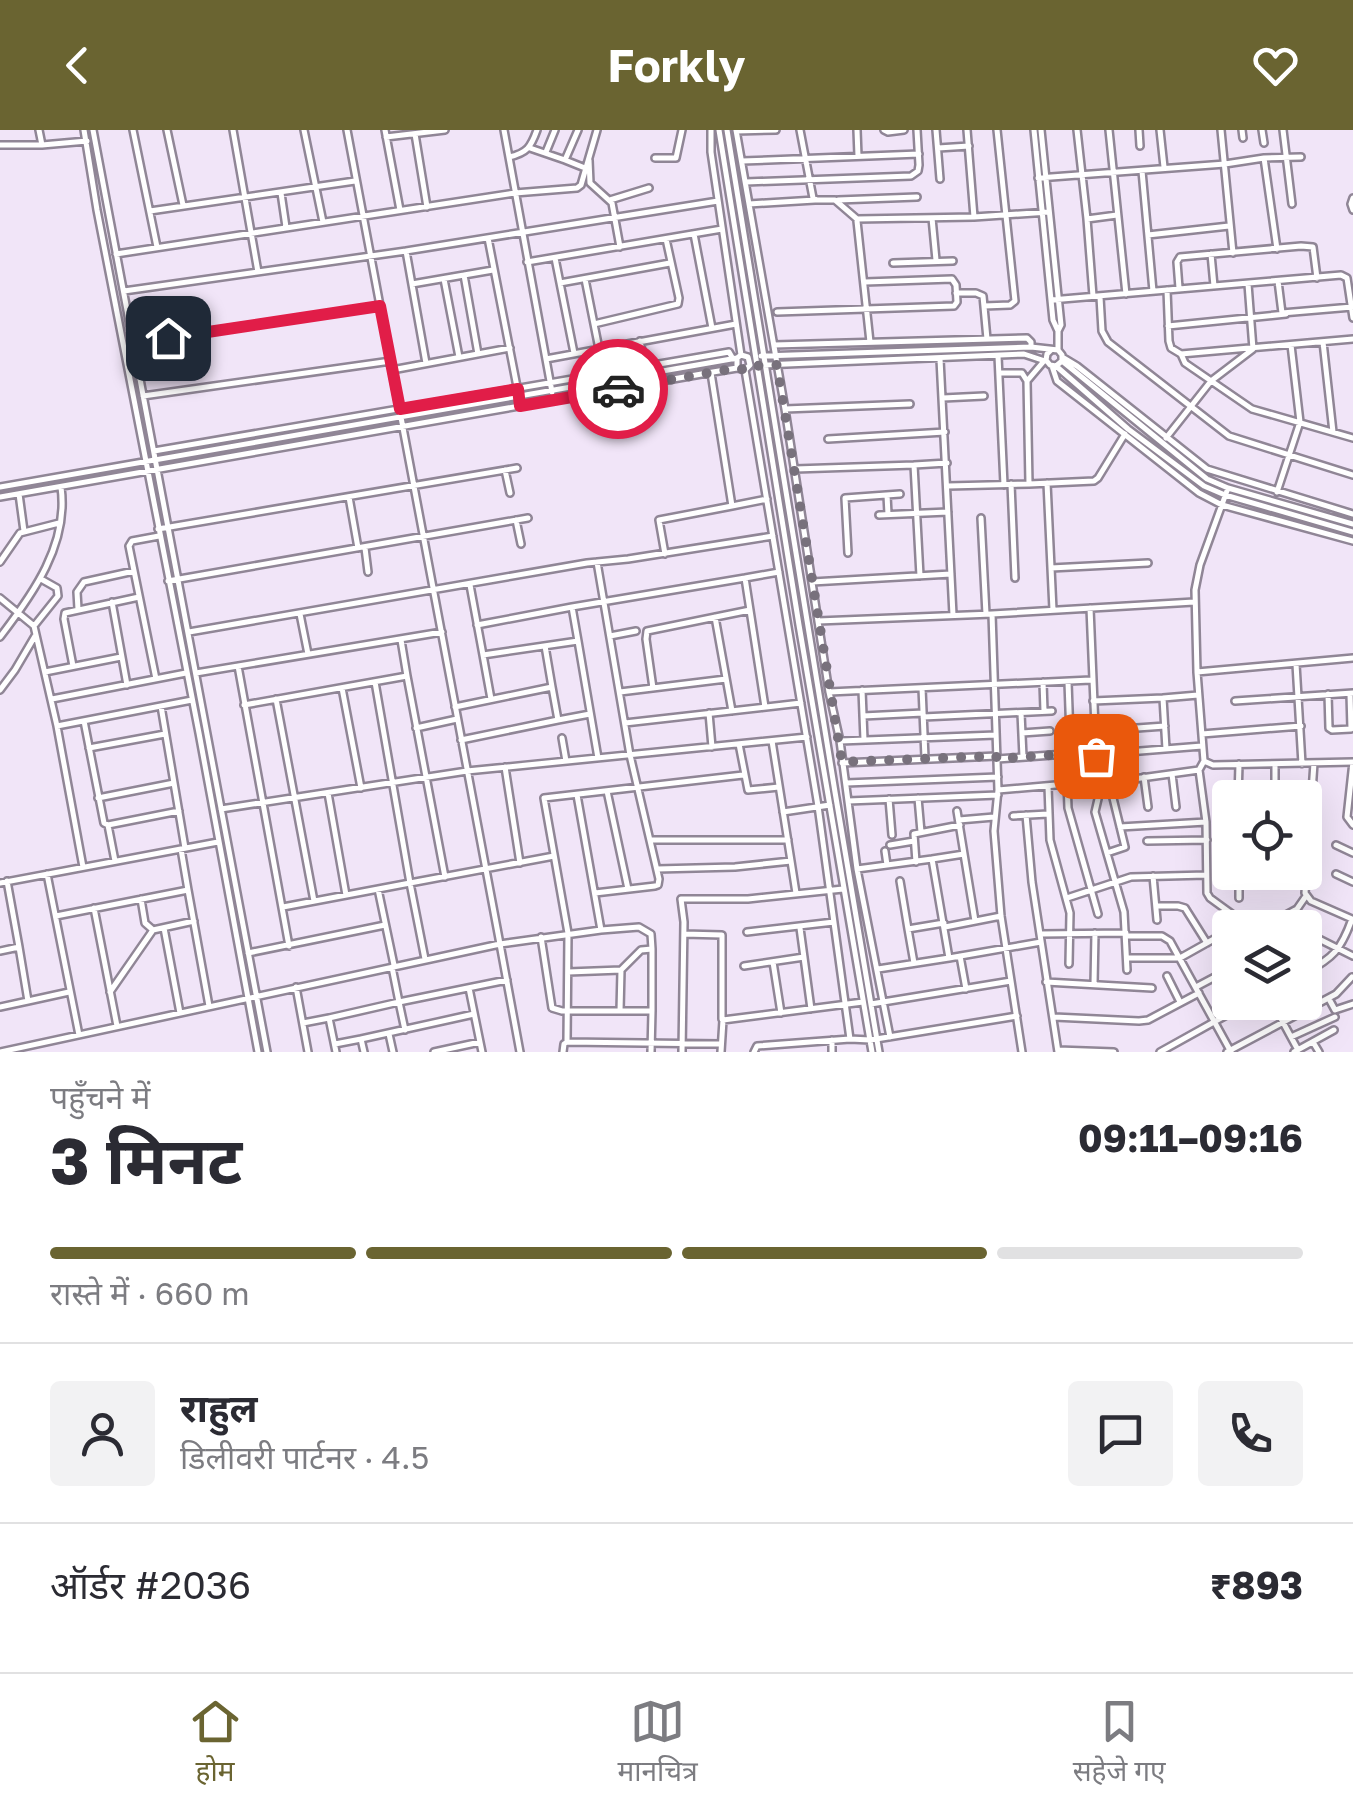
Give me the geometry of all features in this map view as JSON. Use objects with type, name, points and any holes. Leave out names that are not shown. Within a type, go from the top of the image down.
[{"type":"street","points":[[40,130],[42,145]]},
{"type":"street","points":[[84,130],[258,1052]]},
{"type":"street","points":[[92,130],[268,1052]]},
{"type":"street","points":[[134,130],[157,247]]},
{"type":"street","points":[[168,130],[184,207]]},
{"type":"street","points":[[232,130],[258,272]]},
{"type":"street","points":[[304,130],[323,222]]},
{"type":"street","points":[[347,130],[520,1052]]},
{"type":"street","points":[[400,210],[385,133],[445,130]]},
{"type":"street","points":[[504,130],[552,392]]},
{"type":"street","points":[[509,157],[530,148],[537,130]]},
{"type":"street","points":[[546,152],[555,130]]},
{"type":"street","points":[[565,160],[578,130]]},
{"type":"street","points":[[116,254],[515,193],[579,187],[597,130]]},
{"type":"street","points":[[655,158],[676,158],[682,130]]},
{"type":"street","points":[[701,130],[710,132],[736,324],[751,367],[808,623],[830,805],[835,814],[876,1052]]},
{"type":"street","points":[[719,130],[734,198]]},
{"type":"street","points":[[727,130],[746,357],[824,751],[829,759],[844,888],[866,976],[868,1003]]},
{"type":"street","points":[[776,130],[736,130],[840,741],[858,869],[890,1037]]},
{"type":"street","points":[[800,130],[814,200]]},
{"type":"street","points":[[857,130],[858,156]]},
{"type":"street","points":[[884,130],[904,130]]},
{"type":"street","points":[[746,182],[911,176],[918,170],[918,130]]},
{"type":"street","points":[[936,130],[940,179]]},
{"type":"street","points":[[967,130],[974,217]]},
{"type":"street","points":[[984,306],[1016,302],[997,130]]},
{"type":"street","points":[[1027,380],[1053,358],[1060,323],[1054,300],[1038,130]]},
{"type":"street","points":[[1077,130],[1104,337],[1229,436],[1353,475]]},
{"type":"street","points":[[1109,130],[1126,294]]},
{"type":"street","points":[[1140,130],[1140,146]]},
{"type":"street","points":[[1160,130],[1164,168]]},
{"type":"street","points":[[1221,130],[1233,252]]},
{"type":"street","points":[[1262,130],[1264,143]]},
{"type":"street","points":[[1283,130],[1292,204]]},
{"type":"street","points":[[414,134],[427,206]]},
{"type":"street","points":[[0,146],[86,141]]},
{"type":"street","points":[[938,148],[969,146]]},
{"type":"street","points":[[530,148],[585,168]]},
{"type":"street","points":[[590,153],[590,183],[610,200],[620,247]]},
{"type":"street","points":[[742,161],[919,154]]},
{"type":"street","points":[[1042,178],[1301,157]]},
{"type":"street","points":[[1264,158],[1276,248]]},
{"type":"street","points":[[1142,171],[1153,292]]},
{"type":"street","points":[[150,212],[356,181]]},
{"type":"street","points":[[610,200],[649,188]]},
{"type":"street","points":[[281,193],[286,227]]},
{"type":"street","points":[[749,204],[917,197]]},
{"type":"street","points":[[1353,198],[1353,210]]},
{"type":"street","points":[[854,199],[870,342]]},
{"type":"street","points":[[835,200],[856,218],[1045,212]]},
{"type":"street","points":[[124,291],[718,201]]},
{"type":"street","points":[[1087,218],[1117,216]]},
{"type":"street","points":[[932,218],[936,261]]},
{"type":"street","points":[[1148,234],[1230,226]]},
{"type":"street","points":[[528,262],[722,229]]},
{"type":"street","points":[[694,234],[712,328]]},
{"type":"street","points":[[488,238],[520,406]]},
{"type":"street","points":[[594,324],[676,306],[679,298],[666,239]]},
{"type":"street","points":[[1179,289],[1177,260],[1183,257],[1276,248],[1314,247],[1317,278]]},
{"type":"street","points":[[406,251],[426,363]]},
{"type":"street","points":[[1210,254],[1214,286]]},
{"type":"street","points":[[555,258],[574,354]]},
{"type":"street","points":[[894,263],[953,260]]},
{"type":"street","points":[[560,283],[670,263]]},
{"type":"street","points":[[412,284],[494,270]]},
{"type":"street","points":[[464,276],[478,354]]},
{"type":"street","points":[[1054,300],[1345,276],[1353,318]]},
{"type":"street","points":[[444,279],[459,358]]},
{"type":"street","points":[[585,279],[599,349]]},
{"type":"street","points":[[777,312],[954,306],[957,302],[952,279],[865,282]]},
{"type":"street","points":[[1278,281],[1282,313],[1286,314]]},
{"type":"street","points":[[1248,284],[1253,348]]},
{"type":"street","points":[[1166,290],[1171,348],[1181,354],[1185,363],[1252,409],[1353,438]]},
{"type":"street","points":[[956,294],[981,294],[986,339]]},
{"type":"street","points":[[133,343],[380,306]]},
{"type":"street","points":[[1168,326],[1352,307]]},
{"type":"street","points":[[546,359],[736,324]]},
{"type":"street","points":[[1058,334],[1052,344],[1053,358],[1126,432],[1200,494],[1222,505],[1353,540]]},
{"type":"street","points":[[774,345],[1027,338],[1031,347]]},
{"type":"street","points":[[1181,354],[1353,338]]},
{"type":"street","points":[[640,341],[647,375]]},
{"type":"street","points":[[1323,342],[1334,432]]},
{"type":"street","points":[[1277,492],[1300,422],[1290,345]]},
{"type":"street","points":[[0,487],[746,357],[1031,347],[1077,366],[1207,469],[1353,514]]},
{"type":"street","points":[[392,370],[510,348]]},
{"type":"street","points":[[1166,438],[1211,381],[1253,348]]},
{"type":"street","points":[[154,451],[728,352],[746,357]]},
{"type":"street","points":[[0,497],[711,372],[777,365],[1024,354],[1053,358],[1227,492],[1257,496],[1353,524]]},
{"type":"street","points":[[998,356],[1016,578]]},
{"type":"street","points":[[940,358],[953,616]]},
{"type":"street","points":[[143,396],[391,361]]},
{"type":"street","points":[[751,367],[778,572],[818,806],[850,1038]]},
{"type":"street","points":[[711,372],[732,506]]},
{"type":"street","points":[[999,372],[1022,373],[1027,380],[1029,484]]},
{"type":"street","points":[[943,398],[984,396]]},
{"type":"street","points":[[785,409],[910,404]]},
{"type":"street","points":[[828,439],[945,432]]},
{"type":"street","points":[[948,486],[1094,481],[1126,432]]},
{"type":"street","points":[[1126,432],[1198,482],[1353,532]]},
{"type":"street","points":[[794,469],[947,463]]},
{"type":"street","points":[[914,465],[920,576]]},
{"type":"street","points":[[156,679],[134,571],[132,541],[168,528],[517,468]]},
{"type":"street","points":[[505,470],[510,494]]},
{"type":"street","points":[[1047,483],[1052,610]]},
{"type":"street","points":[[0,637],[41,580],[59,523],[61,486]]},
{"type":"street","points":[[1257,496],[1260,487]]},
{"type":"street","points":[[1107,853],[1126,847],[1112,782],[1198,770],[1204,762],[1194,602],[1200,565],[1227,492]]},
{"type":"street","points":[[19,494],[24,531]]},
{"type":"street","points":[[848,553],[845,498],[900,494]]},
{"type":"street","points":[[887,495],[884,515],[948,512]]},
{"type":"street","points":[[349,496],[368,572]]},
{"type":"street","points":[[665,554],[659,520],[768,500]]},
{"type":"street","points":[[168,581],[528,518]]},
{"type":"street","points":[[981,518],[996,714],[998,792],[994,817],[1001,916],[1020,1052]]},
{"type":"street","points":[[516,520],[521,544]]},
{"type":"street","points":[[0,562],[24,531],[59,523]]},
{"type":"street","points":[[180,634],[597,562],[773,536]]},
{"type":"street","points":[[595,893],[658,885],[630,755],[597,562]]},
{"type":"street","points":[[1050,568],[1148,563]]},
{"type":"street","points":[[78,609],[77,592],[84,582],[134,571]]},
{"type":"street","points":[[477,625],[778,572]]},
{"type":"street","points":[[812,582],[951,574]]},
{"type":"street","points":[[745,578],[765,707]]},
{"type":"street","points":[[34,626],[59,593],[41,580]]},
{"type":"street","points":[[470,584],[491,700]]},
{"type":"street","points":[[73,666],[64,616],[78,609],[139,596]]},
{"type":"street","points":[[0,598],[34,626],[52,699],[83,867]]},
{"type":"street","points":[[112,602],[127,684]]},
{"type":"street","points":[[818,620],[1194,602]]},
{"type":"street","points":[[572,608],[598,758]]},
{"type":"street","points":[[1090,608],[1098,799],[1095,812],[1124,912],[1127,970]]},
{"type":"street","points":[[654,688],[648,630],[750,610]]},
{"type":"street","points":[[300,614],[308,654]]},
{"type":"street","points":[[716,617],[732,711]]},
{"type":"street","points":[[799,624],[808,623]]},
{"type":"street","points":[[610,636],[636,631]]},
{"type":"street","points":[[196,673],[442,632]]},
{"type":"street","points":[[0,690],[36,634]]},
{"type":"street","points":[[401,639],[445,877]]},
{"type":"street","points":[[483,655],[578,641]]},
{"type":"street","points":[[545,646],[558,720]]},
{"type":"street","points":[[45,672],[122,656]]},
{"type":"street","points":[[1197,672],[1353,658]]},
{"type":"street","points":[[1296,664],[1302,764]]},
{"type":"street","points":[[238,666],[288,946]]},
{"type":"street","points":[[52,699],[187,673]]},
{"type":"street","points":[[244,705],[407,676]]},
{"type":"street","points":[[620,692],[726,679]]},
{"type":"street","points":[[830,692],[1092,680]]},
{"type":"street","points":[[1068,681],[1069,814],[1098,914]]},
{"type":"street","points":[[375,682],[425,959]]},
{"type":"street","points":[[863,716],[1048,711],[1043,682]]},
{"type":"street","points":[[455,707],[552,687]]},
{"type":"street","points":[[342,688],[361,789]]},
{"type":"street","points":[[922,688],[925,758]]},
{"type":"street","points":[[862,690],[864,740]]},
{"type":"street","points":[[1235,701],[1328,694],[1352,693],[1352,727],[1348,730],[1330,730],[1328,694]]},
{"type":"street","points":[[1094,702],[1198,695]]},
{"type":"street","points":[[1164,698],[1166,749]]},
{"type":"street","points":[[276,699],[314,901]]},
{"type":"street","points":[[57,726],[192,700]]},
{"type":"street","points":[[625,723],[800,704]]},
{"type":"street","points":[[160,706],[209,1006]]},
{"type":"street","points":[[709,713],[712,747]]},
{"type":"street","points":[[1021,713],[1023,758]]},
{"type":"street","points":[[461,740],[590,714]]},
{"type":"street","points":[[416,728],[457,719]]},
{"type":"street","points":[[84,721],[102,818],[108,825],[115,861]]},
{"type":"street","points":[[1095,731],[1165,726]]},
{"type":"street","points":[[1202,734],[1300,726]]},
{"type":"street","points":[[1022,733],[1050,731]]},
{"type":"street","points":[[89,748],[166,734]]},
{"type":"street","points":[[840,741],[996,735]]},
{"type":"street","points":[[221,808],[467,771],[806,737]]},
{"type":"street","points":[[562,738],[566,762]]},
{"type":"street","points":[[772,741],[796,894]]},
{"type":"street","points":[[739,744],[748,790],[779,787]]},
{"type":"street","points":[[829,759],[1096,756],[1202,746]]},
{"type":"street","points":[[1204,762],[1353,762],[1348,817],[1353,825]]},
{"type":"street","points":[[1295,910],[1306,896],[1314,763]]},
{"type":"street","points":[[1239,764],[1239,780]]},
{"type":"street","points":[[1276,764],[1276,780]]},
{"type":"street","points":[[505,767],[520,863]]},
{"type":"street","points":[[1198,770],[1206,822],[1207,893],[1227,910]]},
{"type":"street","points":[[1172,774],[1176,808]]},
{"type":"street","points":[[568,1042],[568,933],[544,798],[744,775]]},
{"type":"street","points":[[845,784],[998,777]]},
{"type":"street","points":[[1144,777],[1148,807]]},
{"type":"street","points":[[98,798],[174,784]]},
{"type":"street","points":[[848,801],[1067,784]]},
{"type":"street","points":[[1048,786],[1050,840],[1070,913],[1069,964]]},
{"type":"street","points":[[607,791],[628,889]]},
{"type":"street","points":[[328,793],[346,895]]},
{"type":"street","points":[[577,794],[601,930]]},
{"type":"street","points":[[918,798],[922,832]]},
{"type":"street","points":[[889,799],[892,835]]},
{"type":"street","points":[[784,812],[830,805]]},
{"type":"street","points":[[957,810],[975,921]]},
{"type":"street","points":[[108,825],[179,811]]},
{"type":"street","points":[[1012,816],[1048,814]]},
{"type":"street","points":[[1026,815],[1058,1051],[1114,1052]]},
{"type":"street","points":[[916,862],[914,834],[994,817]]},
{"type":"street","points":[[1120,827],[1206,822]]},
{"type":"street","points":[[650,840],[788,840]]},
{"type":"street","points":[[1147,841],[1207,840]]},
{"type":"street","points":[[28,1001],[3,882],[228,841]]},
{"type":"street","points":[[890,845],[914,841]]},
{"type":"street","points":[[1336,845],[1353,853]]},
{"type":"street","points":[[885,851],[887,865]]},
{"type":"street","points":[[858,869],[964,854]]},
{"type":"street","points":[[282,907],[554,856]]},
{"type":"street","points":[[932,860],[949,958]]},
{"type":"street","points":[[657,869],[791,861]]},
{"type":"street","points":[[48,874],[79,1035]]},
{"type":"street","points":[[1336,874],[1353,882]]},
{"type":"street","points":[[1066,898],[1131,877],[1206,875]]},
{"type":"street","points":[[1154,876],[1157,920]]},
{"type":"street","points":[[900,881],[914,964]]},
{"type":"street","points":[[682,1048],[684,934],[680,899],[748,899],[844,888]]},
{"type":"street","points":[[378,889],[404,1030]]},
{"type":"street","points":[[56,916],[188,890]]},
{"type":"street","points":[[1239,890],[1239,898]]},
{"type":"street","points":[[1306,896],[1352,918],[1340,948],[1322,964]]},
{"type":"street","points":[[140,900],[144,923],[154,930]]},
{"type":"street","points":[[1156,906],[1185,908],[1207,943]]},
{"type":"street","points":[[94,908],[117,1026]]},
{"type":"street","points":[[908,928],[1001,916]]},
{"type":"street","points":[[110,992],[154,930],[194,921]]},
{"type":"street","points":[[747,932],[834,922]]},
{"type":"street","points":[[248,954],[385,925]]},
{"type":"street","points":[[799,926],[811,1009]]},
{"type":"street","points":[[164,928],[180,1013]]},
{"type":"street","points":[[0,1052],[500,944],[568,933],[644,928],[651,934],[652,948],[651,1048]]},
{"type":"street","points":[[1094,984],[1095,933]]},
{"type":"street","points":[[563,1052],[568,1042],[721,1048],[722,935],[684,934]]},
{"type":"street","points":[[1040,934],[1166,937],[1229,1051],[1340,991],[1352,976]]},
{"type":"street","points":[[540,937],[550,1003],[556,1010],[652,1011]]},
{"type":"street","points":[[1127,958],[1180,958],[1212,940]]},
{"type":"street","points":[[1322,940],[1353,956]]},
{"type":"street","points":[[866,976],[1041,942]]},
{"type":"street","points":[[0,951],[19,947]]},
{"type":"street","points":[[568,972],[621,970],[641,950],[652,948]]},
{"type":"street","points":[[960,956],[966,989]]},
{"type":"street","points":[[744,966],[804,957]]},
{"type":"street","points":[[773,962],[781,1013]]},
{"type":"street","points":[[620,1011],[621,970]]},
{"type":"street","points":[[1167,976],[1180,1002]]},
{"type":"street","points":[[303,1023],[507,980]]},
{"type":"street","points":[[722,1022],[884,1002],[1011,980]]},
{"type":"street","points":[[1052,1017],[1148,1020],[1212,980]]},
{"type":"street","points":[[1046,982],[1152,988]]},
{"type":"street","points":[[296,987],[308,1052]]},
{"type":"street","points":[[469,988],[482,1052]]},
{"type":"street","points":[[0,1007],[70,992]]},
{"type":"street","points":[[1328,998],[1335,1010],[1353,1004]]},
{"type":"street","points":[[330,1018],[335,1048],[474,1014]]},
{"type":"street","points":[[754,1052],[757,1046],[874,1039],[1017,1016]]},
{"type":"street","points":[[1291,1037],[1335,1017]]},
{"type":"street","points":[[1160,1052],[1218,1020]]},
{"type":"street","points":[[1282,1021],[1296,1051],[1334,1030]]},
{"type":"street","points":[[389,1034],[393,1052]]},
{"type":"street","points":[[362,1039],[364,1052]]},
{"type":"street","points":[[832,1040],[832,1052]]},
{"type":"street","points":[[434,1052],[480,1042]]},
{"type":"street","points":[[590,1042],[590,1052]]},
{"type":"street","points":[[1313,1042],[1319,1052]]},
{"type":"street","points":[[621,1043],[621,1052]]},
{"type":"way so far","points":[[618,389],[737,368],[745,370],[750,366],[777,365],[842,762],[1096,756]]},
{"type":"route","points":[[168,338],[380,306],[400,409],[518,389],[520,406],[618,389]]}]
